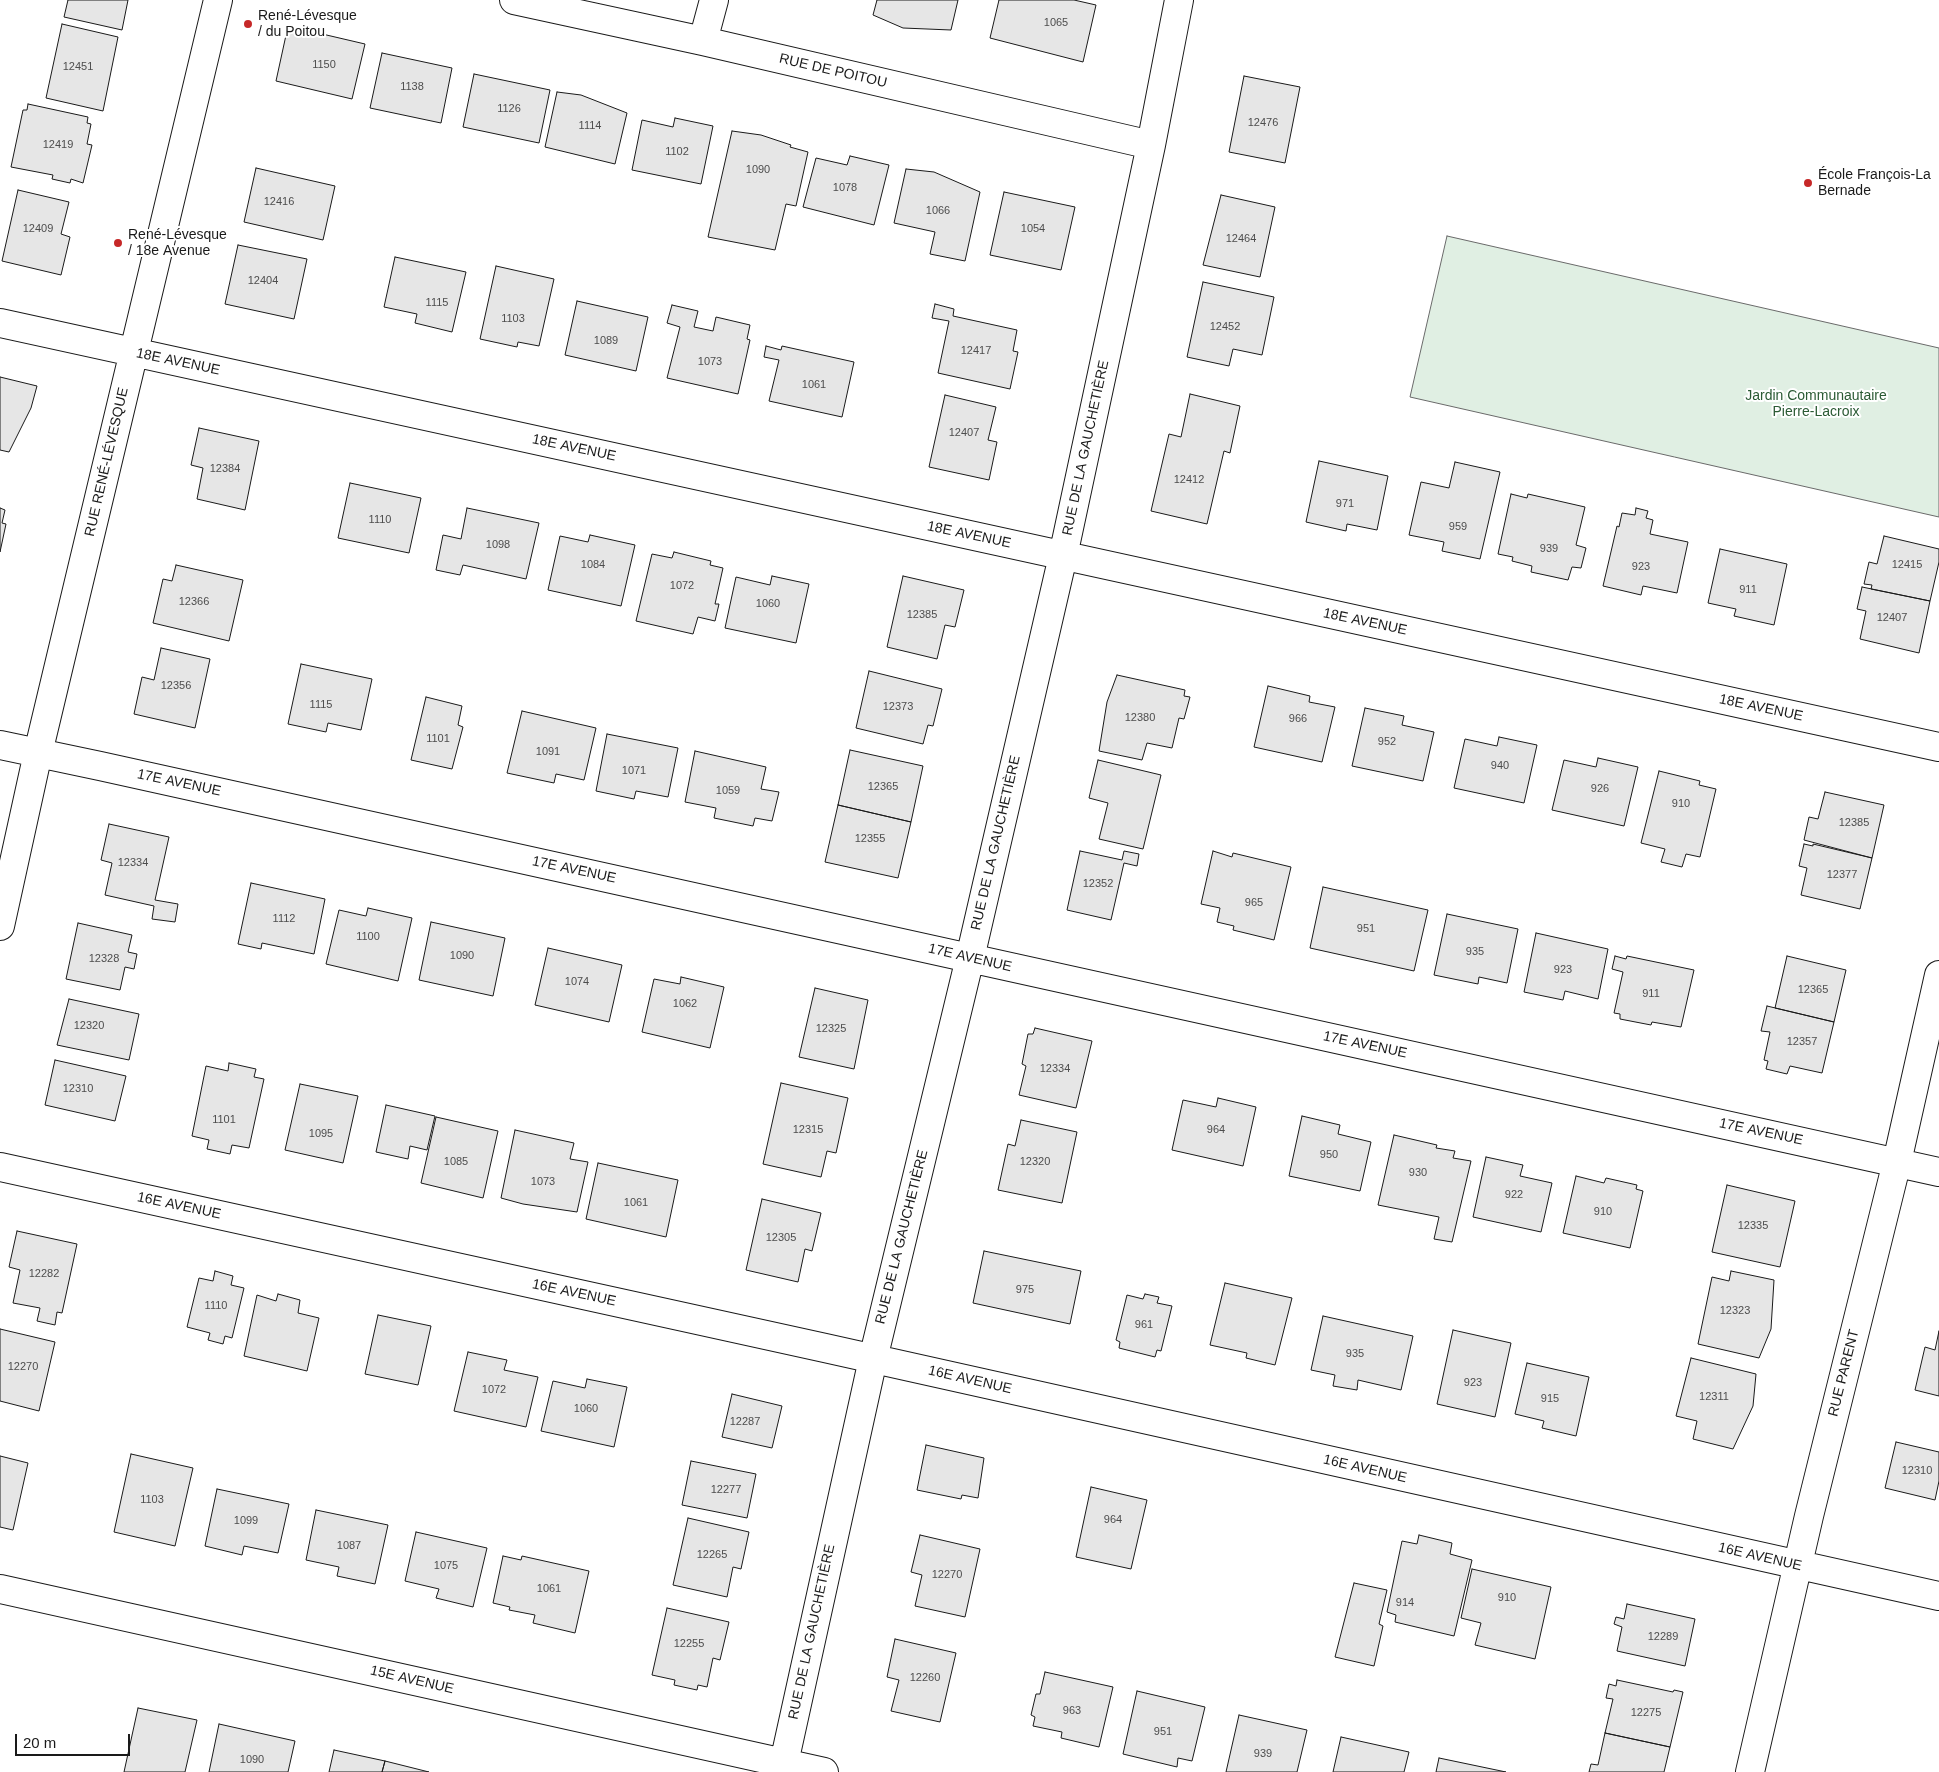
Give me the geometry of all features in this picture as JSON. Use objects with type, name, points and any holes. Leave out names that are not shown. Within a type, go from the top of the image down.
[{"type":"street","name":"RUE RENÉ-LÉVESQUE","points":[[0,926],[38,753],[218,0]]},
{"type":"street","name":"RUE DE POITOU","points":[[514,0],[703,41],[1151,145]]},
{"type":"street","points":[[703,41],[714,0]]},
{"type":"street","name":"RUE DE LA GAUCHETIÈRE","points":[[783,1767],[873,1359],[970,958],[1063,556],[1151,145],[1179,0]]},
{"type":"street","name":"18E AVENUE","points":[[0,323],[1939,747]]},
{"type":"street","name":"17E AVENUE","points":[[0,745],[139,774],[1939,1172]]},
{"type":"street","name":"RUE PARENT","points":[[1750,1772],[1797,1565],[1896,1162],[1939,974]]},
{"type":"street","name":"16E AVENUE","points":[[0,1167],[1939,1596]]},
{"type":"street","name":"15E AVENUE","points":[[0,1588],[783,1767],[824,1772]]},
{"type":"green space","name":"Jardin Communautaire Pierre-Lacroix","points":[[1447,236],[1939,348],[1939,517],[1410,397]]},
{"type":"building","points":[[68,0],[128,0],[122,30],[64,17]]},
{"type":"building","points":[[877,0],[958,0],[951,30],[903,28],[873,15]]},
{"type":"building","points":[[999,0],[1074,0],[1096,5],[1083,62],[990,38]]},
{"type":"building","points":[[62,24],[118,37],[103,111],[46,98]]},
{"type":"building","points":[[288,26],[365,44],[352,99],[276,81]]},
{"type":"building","points":[[382,53],[452,68],[441,123],[370,108]]},
{"type":"building","points":[[474,74],[550,90],[539,143],[463,127]]},
{"type":"building","points":[[1244,76],[1300,87],[1285,163],[1229,152]]},
{"type":"building","points":[[557,92],[581,95],[627,113],[615,164],[545,147]]},
{"type":"building","points":[[28,104],[88,117],[87,123],[91,124],[87,144],[92,145],[83,183],[71,179],[70,183],[52,179],[53,175],[11,167],[23,110],[27,110]]},
{"type":"building","points":[[675,118],[713,126],[701,184],[632,170],[642,120],[673,127]]},
{"type":"building","points":[[732,131],[761,135],[808,152],[796,206],[786,204],[775,250],[708,237]]},
{"type":"building","points":[[850,156],[889,165],[874,225],[803,207],[816,158],[847,165]]},
{"type":"building","points":[[256,168],[335,186],[323,240],[244,222]]},
{"type":"building","points":[[906,169],[934,172],[980,192],[965,261],[930,254],[935,232],[894,223]]},
{"type":"building","points":[[18,190],[69,202],[61,234],[70,237],[61,275],[2,261]]},
{"type":"building","points":[[1004,192],[1075,207],[1061,270],[990,255]]},
{"type":"building","points":[[1221,195],[1275,207],[1260,277],[1203,265]]},
{"type":"building","points":[[238,245],[307,259],[294,319],[225,304]]},
{"type":"building","points":[[395,257],[466,272],[452,332],[415,323],[417,314],[384,307]]},
{"type":"building","points":[[496,266],[554,279],[539,346],[518,342],[517,347],[480,339]]},
{"type":"building","points":[[1203,282],[1274,297],[1262,355],[1233,349],[1229,366],[1187,357]]},
{"type":"building","points":[[577,301],[648,317],[636,371],[565,355]]},
{"type":"building","points":[[935,304],[954,309],[953,316],[1017,330],[1013,351],[1018,352],[1010,389],[938,373],[949,321],[932,318]]},
{"type":"building","points":[[672,305],[698,311],[694,327],[713,331],[716,317],[750,325],[747,339],[750,340],[738,394],[667,378],[680,327],[667,323]]},
{"type":"building","points":[[766,346],[781,350],[782,346],[854,362],[842,417],[769,401],[779,360],[764,357]]},
{"type":"building","points":[[0,377],[37,386],[31,408],[9,452],[0,450]]},
{"type":"building","points":[[1190,394],[1240,406],[1230,453],[1224,451],[1207,524],[1151,511],[1169,434],[1181,437]]},
{"type":"building","points":[[945,395],[996,407],[988,440],[997,442],[989,480],[929,467]]},
{"type":"building","points":[[199,428],[259,441],[245,510],[197,499],[203,468],[191,465]]},
{"type":"building","points":[[1319,461],[1388,476],[1377,530],[1347,524],[1346,531],[1306,522]]},
{"type":"building","points":[[1455,462],[1500,472],[1480,559],[1442,551],[1444,542],[1409,535],[1421,482],[1449,488]]},
{"type":"building","points":[[350,483],[421,498],[409,553],[338,538]]},
{"type":"building","points":[[1511,494],[1527,498],[1528,494],[1585,507],[1576,545],[1586,548],[1581,568],[1572,567],[1568,580],[1531,572],[1532,566],[1512,561],[1513,557],[1498,554]]},
{"type":"building","points":[[0,508],[5,510],[2,523],[6,524],[0,552]]},
{"type":"building","points":[[467,508],[539,523],[526,579],[463,565],[460,575],[436,570],[443,535],[461,539]]},
{"type":"building","points":[[1636,508],[1648,511],[1646,518],[1653,520],[1650,534],[1688,542],[1677,593],[1643,586],[1641,595],[1603,586],[1617,526],[1619,527],[1622,513],[1635,515]]},
{"type":"building","points":[[590,535],[635,545],[621,606],[548,590],[560,536],[588,542]]},
{"type":"building","points":[[1884,536],[1939,549],[1939,562],[1930,601],[1871,589],[1872,585],[1864,584],[1869,562],[1877,564]]},
{"type":"building","points":[[1720,549],[1787,564],[1774,625],[1734,616],[1736,609],[1708,603]]},
{"type":"building","points":[[674,552],[711,561],[710,565],[723,568],[715,604],[719,604],[715,621],[698,617],[693,634],[636,621],[652,554],[672,558]]},
{"type":"building","points":[[176,565],[243,580],[229,641],[153,623],[163,579],[172,581]]},
{"type":"building","points":[[772,576],[809,584],[796,643],[725,628],[736,577],[770,585]]},
{"type":"building","points":[[903,576],[964,590],[955,627],[945,625],[937,659],[887,647]]},
{"type":"building","points":[[1862,587],[1930,601],[1919,653],[1860,639],[1866,611],[1857,609]]},
{"type":"building","points":[[161,648],[210,659],[195,728],[134,714],[142,677],[154,680]]},
{"type":"building","points":[[301,664],[372,679],[361,730],[328,723],[326,732],[288,724]]},
{"type":"building","points":[[869,671],[942,689],[933,726],[928,725],[923,744],[856,728]]},
{"type":"building","points":[[1117,675],[1185,690],[1184,696],[1190,697],[1184,719],[1179,718],[1172,748],[1147,743],[1142,760],[1099,751],[1107,702]]},
{"type":"building","points":[[1268,686],[1310,696],[1309,702],[1335,707],[1322,762],[1254,747]]},
{"type":"building","points":[[426,697],[462,706],[458,725],[463,727],[452,769],[411,760]]},
{"type":"building","points":[[1365,708],[1404,716],[1402,725],[1434,732],[1423,781],[1352,766]]},
{"type":"building","points":[[522,711],[596,728],[584,780],[556,774],[554,783],[507,773]]},
{"type":"building","points":[[607,734],[678,748],[668,797],[636,791],[634,799],[596,791]]},
{"type":"building","points":[[1499,737],[1537,745],[1524,803],[1454,788],[1465,739],[1497,746]]},
{"type":"building","points":[[850,750],[923,766],[911,822],[838,805]]},
{"type":"building","points":[[695,751],[766,767],[761,789],[779,792],[772,821],[755,818],[753,826],[714,818],[716,808],[685,802]]},
{"type":"building","points":[[1598,758],[1638,767],[1624,826],[1552,810],[1564,760],[1596,767]]},
{"type":"building","points":[[1098,760],[1161,775],[1143,849],[1099,839],[1108,803],[1089,798]]},
{"type":"building","points":[[1659,771],[1700,781],[1699,785],[1716,789],[1700,857],[1686,854],[1682,867],[1661,862],[1665,849],[1641,843]]},
{"type":"building","points":[[1825,792],[1884,805],[1872,858],[1804,840],[1809,817],[1818,819]]},
{"type":"building","points":[[838,805],[911,822],[898,878],[825,862]]},
{"type":"building","points":[[109,824],[169,837],[155,900],[178,904],[175,922],[152,919],[154,906],[105,895],[112,863],[101,860]]},
{"type":"building","points":[[1804,844],[1813,846],[1813,844],[1872,858],[1860,909],[1801,895],[1807,868],[1799,866]]},
{"type":"building","points":[[1080,851],[1122,860],[1124,851],[1139,854],[1137,866],[1124,863],[1111,920],[1067,910]]},
{"type":"building","points":[[1213,851],[1232,857],[1233,853],[1291,867],[1274,940],[1233,930],[1234,926],[1217,922],[1220,908],[1201,904]]},
{"type":"building","points":[[251,883],[325,899],[314,954],[262,943],[261,949],[238,944]]},
{"type":"building","points":[[1323,887],[1428,910],[1414,971],[1310,948]]},
{"type":"building","points":[[368,908],[412,918],[398,981],[326,964],[339,910],[366,916]]},
{"type":"building","points":[[1447,914],[1518,929],[1507,983],[1479,977],[1478,984],[1434,975]]},
{"type":"building","points":[[431,922],[505,938],[493,996],[419,980]]},
{"type":"building","points":[[78,923],[132,935],[128,952],[137,954],[134,969],[125,967],[120,990],[66,979]]},
{"type":"building","points":[[1536,933],[1608,949],[1598,999],[1565,991],[1563,1000],[1524,992]]},
{"type":"building","points":[[548,948],[622,965],[609,1022],[535,1005]]},
{"type":"building","points":[[1615,956],[1626,959],[1627,956],[1694,970],[1681,1027],[1652,1022],[1651,1025],[1620,1019],[1620,1014],[1614,1013],[1623,972],[1612,969]]},
{"type":"building","points":[[1787,956],[1846,970],[1834,1022],[1775,1008]]},
{"type":"building","points":[[681,977],[724,987],[710,1048],[642,1032],[654,979],[680,984]]},
{"type":"building","points":[[815,988],[868,1000],[854,1069],[799,1057]]},
{"type":"building","points":[[69,999],[139,1014],[129,1060],[57,1045]]},
{"type":"building","points":[[1767,1006],[1834,1022],[1822,1073],[1790,1066],[1787,1074],[1766,1069],[1768,1061],[1764,1060],[1770,1032],[1761,1031]]},
{"type":"building","points":[[1035,1028],[1092,1041],[1076,1108],[1019,1095],[1026,1066],[1022,1064],[1028,1034],[1033,1034]]},
{"type":"building","points":[[55,1060],[126,1076],[115,1121],[45,1105]]},
{"type":"building","points":[[229,1063],[256,1069],[254,1077],[264,1079],[249,1148],[232,1145],[230,1154],[207,1149],[209,1140],[192,1136],[206,1066],[228,1071]]},
{"type":"building","points":[[781,1083],[848,1098],[836,1153],[827,1151],[821,1177],[763,1164]]},
{"type":"building","points":[[300,1084],[358,1096],[343,1163],[285,1150]]},
{"type":"building","points":[[1218,1098],[1256,1107],[1243,1166],[1172,1150],[1183,1100],[1216,1107]]},
{"type":"building","points":[[386,1105],[435,1116],[427,1150],[410,1146],[408,1159],[376,1152]]},
{"type":"building","points":[[1302,1116],[1340,1125],[1338,1134],[1371,1142],[1360,1191],[1289,1176]]},
{"type":"building","points":[[436,1117],[498,1131],[483,1198],[421,1183]]},
{"type":"building","points":[[1021,1120],[1077,1132],[1062,1203],[998,1190],[1008,1144],[1015,1146]]},
{"type":"building","points":[[515,1130],[574,1143],[570,1159],[588,1162],[577,1212],[523,1204],[501,1198]]},
{"type":"building","points":[[1394,1135],[1437,1145],[1436,1148],[1455,1151],[1453,1158],[1471,1161],[1452,1242],[1434,1239],[1439,1217],[1378,1205]]},
{"type":"building","points":[[1486,1157],[1523,1165],[1520,1176],[1552,1183],[1541,1232],[1473,1217]]},
{"type":"building","points":[[598,1163],[678,1180],[666,1237],[586,1219]]},
{"type":"building","points":[[1576,1176],[1604,1183],[1606,1178],[1637,1185],[1636,1189],[1643,1191],[1630,1248],[1563,1233]]},
{"type":"building","points":[[1727,1185],[1795,1201],[1780,1267],[1712,1252]]},
{"type":"building","points":[[762,1199],[821,1213],[812,1251],[805,1249],[798,1282],[746,1270]]},
{"type":"building","points":[[17,1231],[77,1244],[62,1313],[57,1312],[55,1325],[37,1321],[40,1308],[13,1303],[20,1270],[9,1267]]},
{"type":"building","points":[[984,1251],[1081,1271],[1070,1324],[973,1303]]},
{"type":"building","points":[[215,1271],[233,1276],[231,1285],[244,1288],[232,1338],[225,1336],[223,1344],[208,1340],[210,1333],[187,1327],[199,1278],[213,1281]]},
{"type":"building","points":[[1731,1271],[1774,1280],[1771,1329],[1759,1358],[1698,1344],[1712,1277],[1729,1281]]},
{"type":"building","points":[[1225,1283],[1292,1298],[1275,1365],[1246,1358],[1247,1353],[1210,1345]]},
{"type":"building","points":[[278,1294],[300,1300],[298,1313],[319,1318],[307,1371],[244,1356],[257,1295],[276,1301]]},
{"type":"building","points":[[1145,1294],[1159,1297],[1157,1303],[1172,1306],[1161,1351],[1157,1350],[1155,1357],[1119,1348],[1120,1342],[1116,1340],[1127,1295],[1143,1299]]},
{"type":"building","points":[[378,1315],[431,1326],[418,1385],[365,1374]]},
{"type":"building","points":[[1323,1316],[1413,1336],[1401,1390],[1358,1380],[1357,1390],[1333,1386],[1335,1375],[1311,1370]]},
{"type":"building","points":[[0,1329],[55,1342],[39,1411],[0,1401]]},
{"type":"building","points":[[1453,1330],[1511,1343],[1495,1417],[1437,1404]]},
{"type":"building","points":[[1939,1331],[1939,1396],[1915,1390],[1925,1347],[1935,1350]]},
{"type":"building","points":[[468,1352],[507,1360],[504,1370],[538,1377],[526,1427],[454,1411]]},
{"type":"building","points":[[1691,1358],[1756,1374],[1753,1406],[1733,1449],[1693,1439],[1697,1421],[1676,1416]]},
{"type":"building","points":[[1527,1363],[1589,1377],[1576,1436],[1542,1428],[1544,1421],[1515,1414]]},
{"type":"building","points":[[587,1379],[627,1387],[614,1447],[541,1431],[553,1381],[585,1388]]},
{"type":"building","points":[[732,1394],[782,1406],[772,1448],[722,1437]]},
{"type":"building","points":[[1896,1442],[1939,1452],[1939,1481],[1935,1500],[1885,1488]]},
{"type":"building","points":[[926,1445],[984,1458],[978,1498],[962,1495],[961,1499],[917,1490]]},
{"type":"building","points":[[131,1454],[193,1468],[175,1546],[114,1532]]},
{"type":"building","points":[[0,1456],[28,1463],[13,1530],[0,1527]]},
{"type":"building","points":[[691,1461],[756,1474],[747,1518],[682,1505]]},
{"type":"building","points":[[1091,1487],[1147,1500],[1131,1569],[1076,1557]]},
{"type":"building","points":[[217,1489],[289,1504],[278,1553],[244,1546],[242,1555],[205,1546]]},
{"type":"building","points":[[316,1510],[388,1525],[375,1584],[337,1576],[339,1567],[306,1560]]},
{"type":"building","points":[[688,1518],[749,1532],[741,1569],[733,1567],[727,1597],[673,1585]]},
{"type":"building","points":[[416,1532],[487,1548],[473,1607],[436,1598],[439,1589],[405,1581]]},
{"type":"building","points":[[920,1535],[980,1549],[965,1617],[915,1606],[922,1575],[911,1572]]},
{"type":"building","points":[[1419,1535],[1452,1543],[1450,1554],[1472,1560],[1454,1636],[1395,1622],[1396,1615],[1387,1612],[1402,1541],[1417,1544]]},
{"type":"building","points":[[503,1556],[521,1560],[522,1556],[589,1571],[575,1633],[533,1623],[535,1615],[509,1610],[510,1607],[493,1603]]},
{"type":"building","points":[[1472,1569],[1551,1587],[1535,1659],[1475,1645],[1481,1623],[1461,1618]]},
{"type":"building","points":[[1354,1583],[1387,1590],[1379,1624],[1383,1626],[1374,1666],[1335,1657]]},
{"type":"building","points":[[1627,1604],[1695,1619],[1685,1666],[1617,1651],[1622,1627],[1614,1624],[1616,1617],[1624,1619]]},
{"type":"building","points":[[667,1608],[729,1622],[720,1660],[713,1658],[707,1687],[698,1685],[697,1690],[674,1685],[675,1680],[652,1675]]},
{"type":"building","points":[[895,1639],[956,1653],[940,1722],[891,1711],[899,1680],[887,1677]]},
{"type":"building","points":[[1045,1672],[1113,1687],[1099,1747],[1061,1738],[1062,1732],[1033,1726],[1035,1717],[1031,1715],[1036,1694],[1040,1694]]},
{"type":"building","points":[[1617,1680],[1673,1692],[1674,1690],[1683,1692],[1670,1747],[1605,1733],[1613,1699],[1606,1698],[1609,1684],[1616,1686]]},
{"type":"building","points":[[1137,1691],[1205,1707],[1192,1761],[1178,1758],[1177,1767],[1123,1754]]},
{"type":"building","points":[[138,1708],[197,1720],[185,1772],[124,1772]]},
{"type":"building","points":[[1239,1715],[1307,1730],[1297,1772],[1226,1772]]},
{"type":"building","points":[[219,1724],[295,1741],[288,1772],[209,1772]]},
{"type":"building","points":[[1605,1733],[1670,1747],[1664,1772],[1589,1772],[1591,1764],[1598,1765]]},
{"type":"building","points":[[1341,1737],[1409,1752],[1404,1772],[1333,1772]]},
{"type":"building","points":[[334,1750],[385,1761],[382,1772],[329,1772]]},
{"type":"building","points":[[1439,1758],[1506,1772],[1436,1772]]},
{"type":"building","points":[[385,1761],[429,1772],[382,1772]]},
{"type":"place","name":"René-Lévesque / du Poitou","points":[[248,24]]},
{"type":"place","name":"École François-La Bernade","points":[[1808,183]]},
{"type":"place","name":"René-Lévesque / 18e Avenue","points":[[118,243]]}]
